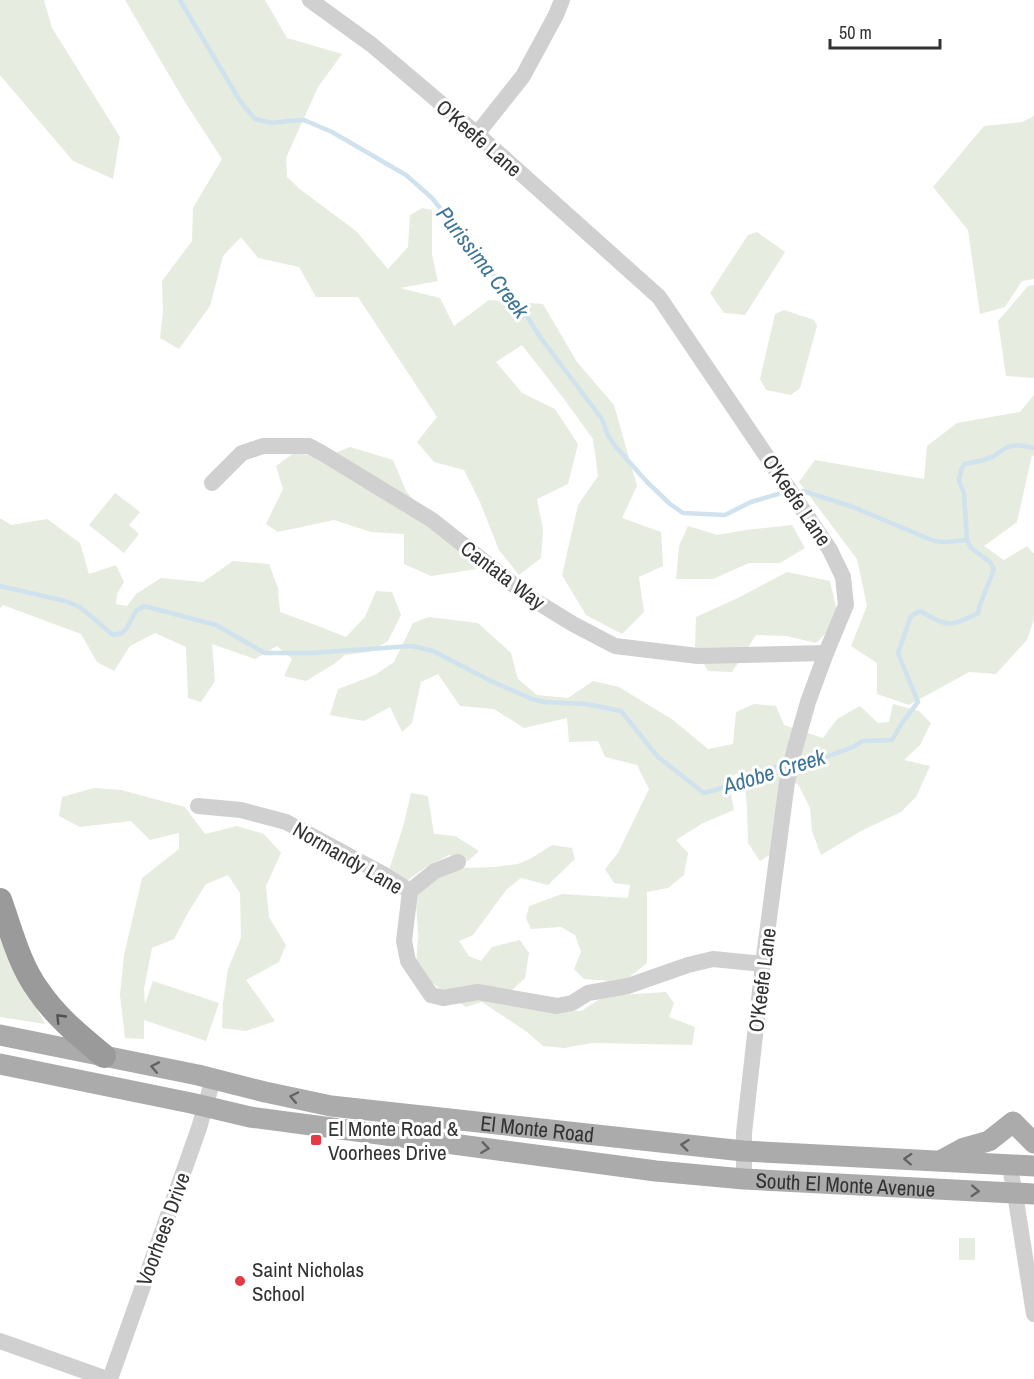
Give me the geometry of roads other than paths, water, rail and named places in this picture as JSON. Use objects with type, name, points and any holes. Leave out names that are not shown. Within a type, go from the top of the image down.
[{"type":"highway","points":[[0,900],[23,962],[37,989],[64,1023],[104,1056]]},
{"type":"main road","name":"El Monte Road","points":[[0,1035],[332,1106],[743,1151],[1009,1163]]},
{"type":"main road","name":"El Monte Road","points":[[0,1064],[260,1119],[656,1171]]},
{"type":"main road","points":[[942,1160],[964,1148],[989,1141],[1013,1122],[1034,1143]]},
{"type":"main road","points":[[1009,1163],[1034,1166]]},
{"type":"main road","name":"South El Monte Avenue","points":[[656,1171],[744,1179],[1024,1194]]},
{"type":"street","name":"O'Keefe Lane","points":[[310,0],[372,45],[477,134],[659,297],[830,550],[843,577],[846,605],[808,702],[787,782],[763,964],[743,1151],[744,1179]]},
{"type":"street","points":[[477,134],[524,76],[562,0]]},
{"type":"street","name":"Cantata Way","points":[[212,483],[242,453],[263,446],[309,446],[432,520],[529,597],[615,646],[698,656],[826,653]]},
{"type":"street","name":"Normandy Lane","points":[[198,806],[241,810],[286,822],[410,891],[405,941],[408,961],[431,995],[443,998],[478,992],[557,1006],[572,1003],[588,993],[628,986],[688,965],[713,959],[763,964]]},
{"type":"street","points":[[410,891],[435,871],[458,862]]},
{"type":"street","name":"Voorhees Drive","points":[[108,1379],[206,1108],[213,1079]]},
{"type":"street","points":[[1009,1163],[1024,1194],[1034,1314]]},
{"type":"street","points":[[0,1341],[108,1379]]},
{"type":"waterway","name":"Purissima Creek","points":[[180,0],[240,101],[255,119],[272,123],[304,120],[332,132],[406,175],[432,198],[528,318],[602,419],[608,436],[616,447],[670,504],[683,513],[725,515],[751,502],[778,494]]},
{"type":"waterway","name":"Adobe Creek","points":[[794,767],[853,747],[863,741],[892,740],[918,702],[898,653],[911,616],[920,611],[949,624],[978,613],[994,569],[990,562],[971,548],[967,540],[964,493],[959,481],[961,470],[964,464],[992,457],[1007,447],[1018,445],[1034,448]]},
{"type":"waterway","name":"Purissima Creek","points":[[803,491],[853,507],[934,541],[967,540]]},
{"type":"waterway","name":"Adobe Creek","points":[[0,586],[65,601],[80,607],[113,635],[122,633],[136,611],[144,606],[216,625],[265,653],[311,653],[412,646],[433,651],[532,699],[544,702],[586,704],[621,711],[658,757],[704,793],[740,783],[775,767],[786,767]]},
{"type":"place","name":"El Monte Road & Voorhees Drive","points":[[316,1140]]},
{"type":"place","name":"Saint Nicholas School","points":[[240,1281]]}]
